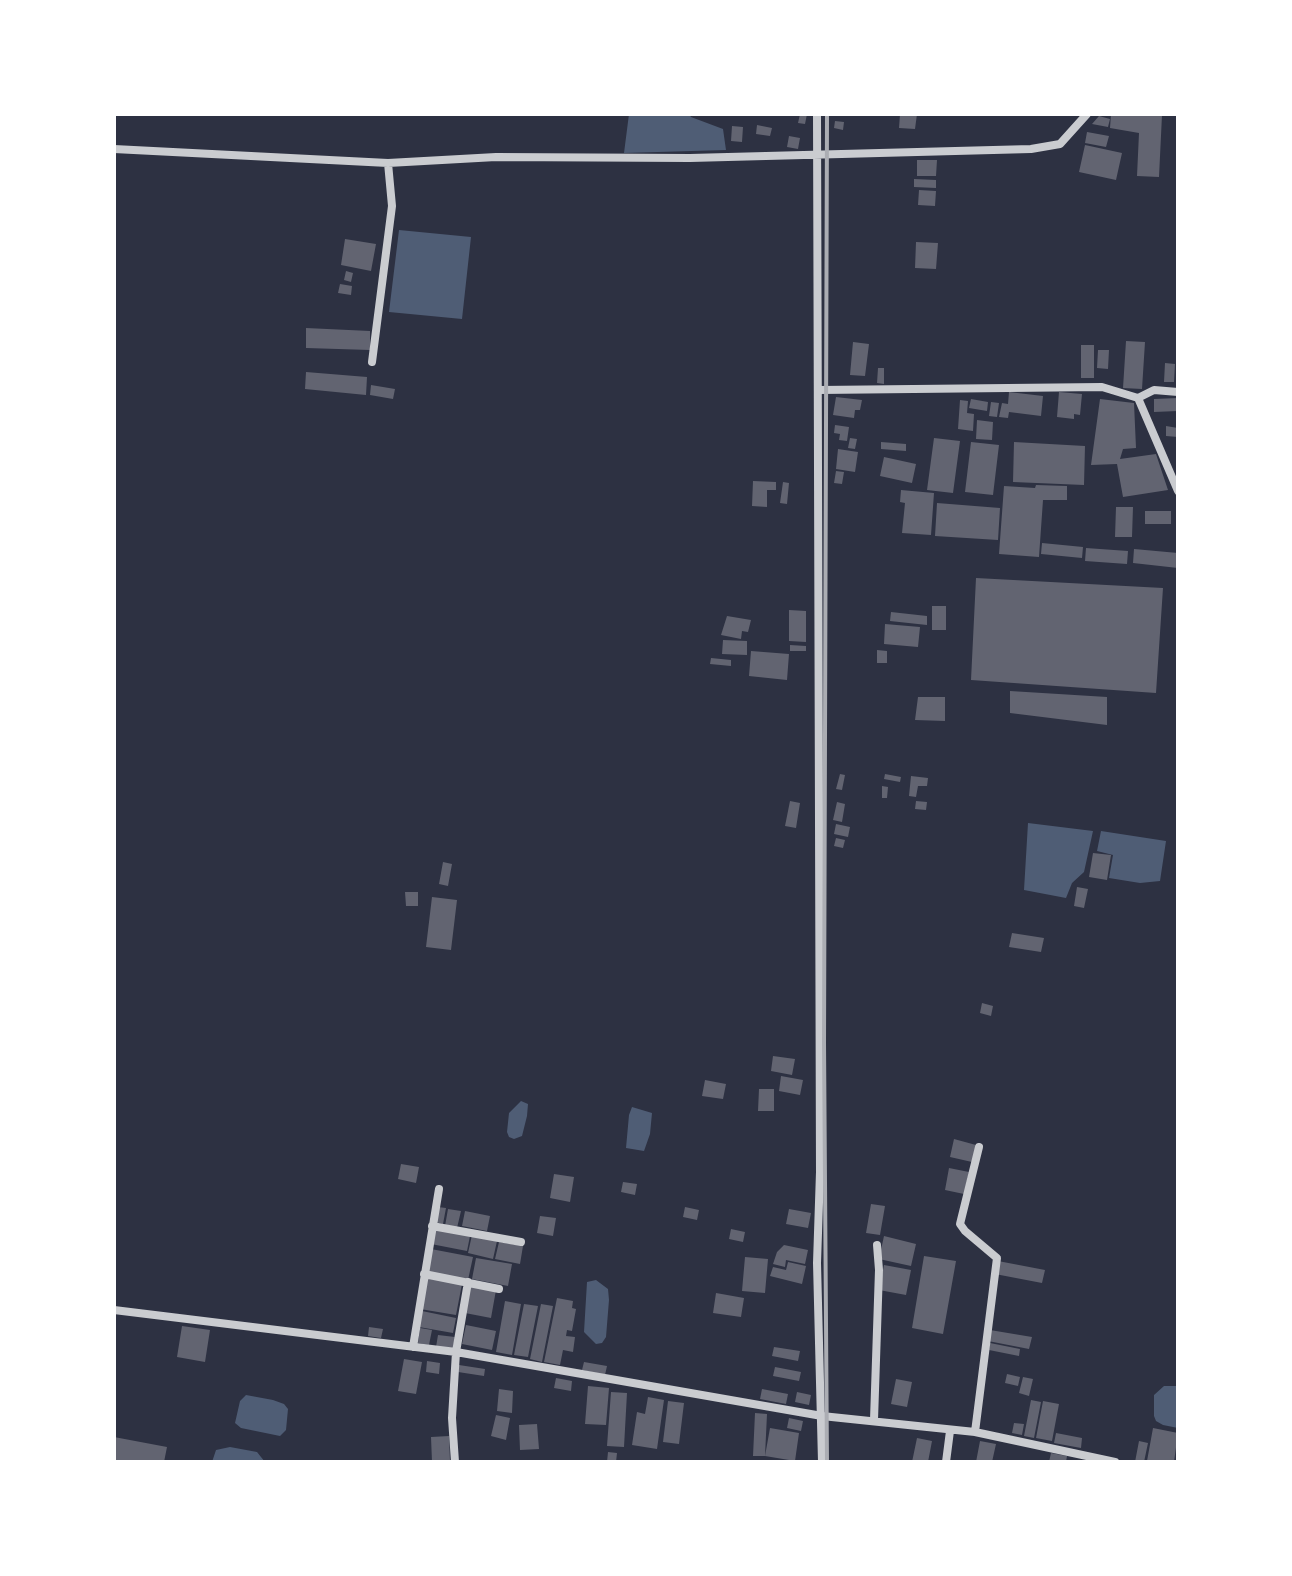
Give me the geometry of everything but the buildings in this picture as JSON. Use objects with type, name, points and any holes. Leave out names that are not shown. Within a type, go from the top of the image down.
[{"type":"street","points":[[817,114],[820,1172],[817,1263],[822,1462]]},
{"type":"street","points":[[114,149],[388,163],[496,157],[690,158],[1045,148],[1060,144],[1087,114]]},
{"type":"street","points":[[372,362],[392,206],[388,163]]},
{"type":"street","points":[[819,390],[1102,387],[1138,398],[1154,390],[1178,392]]},
{"type":"street","points":[[1138,398],[1178,491]]},
{"type":"street","points":[[975,1432],[997,1258],[960,1224],[979,1147]]},
{"type":"street","points":[[413,1347],[439,1189]]},
{"type":"street","points":[[432,1226],[521,1242]]},
{"type":"street","points":[[874,1420],[879,1270],[877,1245]]},
{"type":"street","points":[[424,1274],[499,1289]]},
{"type":"street","points":[[455,1462],[452,1418],[456,1352],[468,1282]]},
{"type":"street","points":[[114,1310],[456,1352],[822,1416],[975,1432],[1115,1462]]},
{"type":"street","points":[[946,1462],[950,1431]]},
{"type":"water","points":[[629,114],[689,114],[723,129],[726,150],[624,153]]},
{"type":"water","points":[[399,230],[471,237],[462,319],[389,312]]},
{"type":"water","points":[[1028,823],[1093,831],[1084,872],[1072,883],[1066,898],[1024,890]]},
{"type":"water","points":[[1101,831],[1166,841],[1160,881],[1140,883],[1109,878],[1113,855],[1097,851]]},
{"type":"water","points":[[521,1101],[528,1104],[527,1116],[522,1136],[514,1139],[507,1132],[509,1113]]},
{"type":"water","points":[[632,1107],[652,1113],[644,1151],[626,1148]]},
{"type":"water","points":[[596,1280],[608,1289],[609,1300],[606,1337],[602,1343],[596,1344],[584,1332],[587,1282]]},
{"type":"water","points":[[1164,1386],[1178,1386],[1178,1428],[1163,1425],[1154,1416],[1154,1395]]},
{"type":"water","points":[[246,1395],[284,1404],[288,1409],[286,1430],[280,1436],[241,1428],[235,1423],[240,1401]]},
{"type":"water","points":[[230,1447],[257,1452],[265,1462],[212,1462],[216,1450]]},
{"type":"railway","points":[[827,114],[824,1042],[827,1462]]}]
